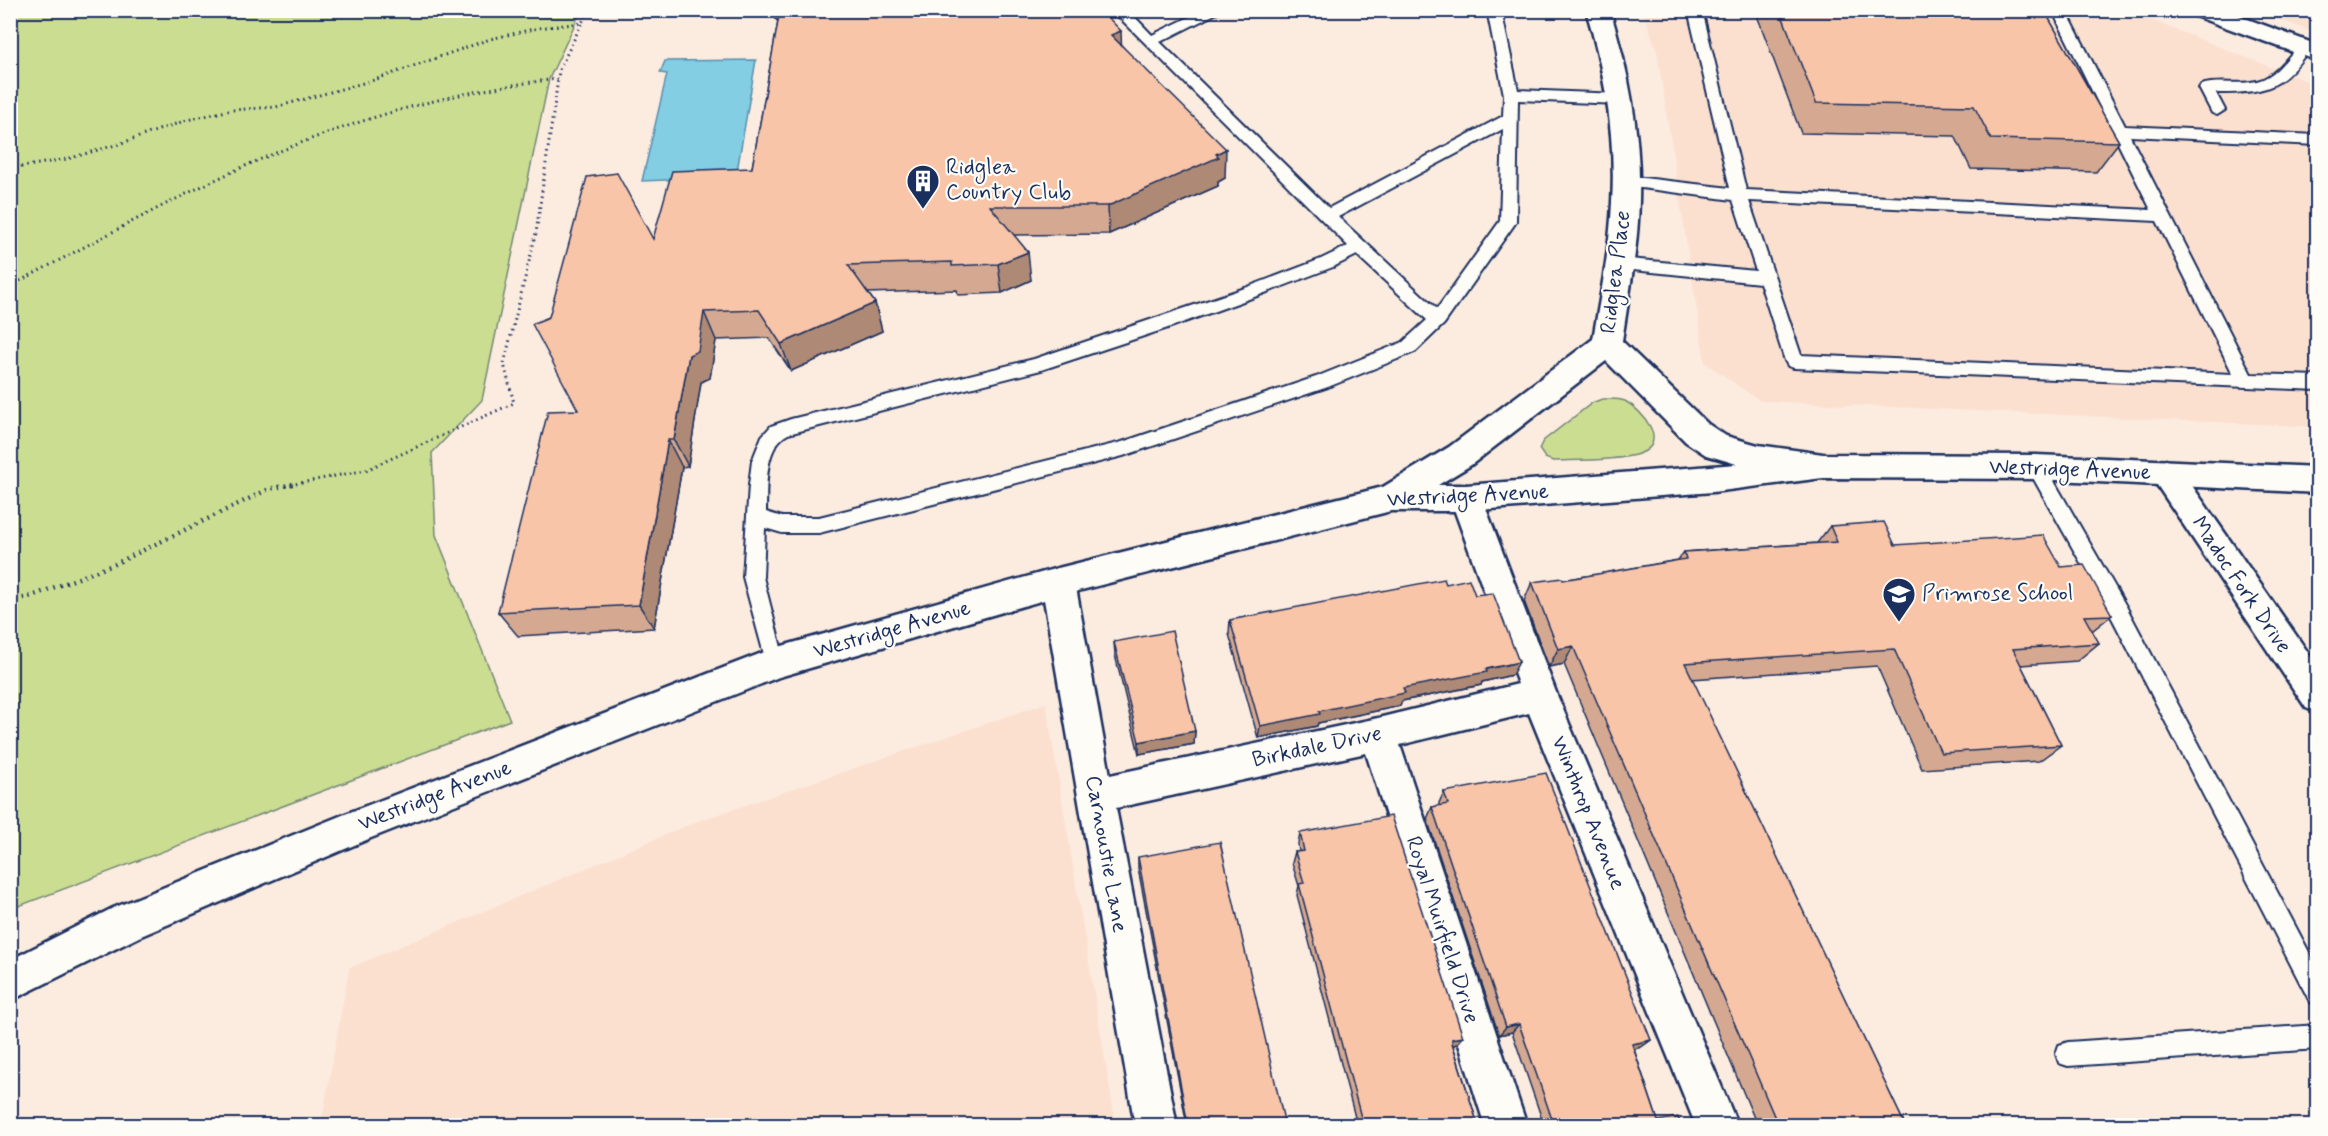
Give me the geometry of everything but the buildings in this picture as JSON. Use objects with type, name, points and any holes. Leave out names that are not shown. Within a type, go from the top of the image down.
[{"type":"street","name":"Ridglea Place","points":[[1391,498],[1460,456],[1607,344],[1619,264],[1626,182],[1620,99],[1611,50],[1598,10]]},
{"type":"street","points":[[2200,10],[2310,51]]},
{"type":"street","name":"Westridge Avenue","points":[[1607,344],[1696,433],[1717,446],[1758,457],[1823,466]]},
{"type":"street","name":"Westridge Avenue","points":[[10,981],[127,922],[358,826],[775,663],[1059,582],[1391,498],[1466,498],[1713,479],[1823,466],[2036,467],[2318,480]]},
{"type":"street","name":"Madoc Fork Drive","points":[[2166,473],[2318,697]]},
{"type":"street","name":"Winthrop Avenue","points":[[1466,498],[1539,695],[1717,1125]]},
{"type":"street","name":"Carnoustie Lane","points":[[1059,582],[1095,795],[1156,1125]]},
{"type":"street","name":"Birkdale Drive","points":[[1095,795],[1378,734],[1539,695]]},
{"type":"street","name":"Royal Muirfield Drive","points":[[1378,734],[1506,1125]]},
{"type":"lane","points":[[1119,10],[1359,247],[1438,320]]},
{"type":"lane","points":[[1151,41],[1216,10]]},
{"type":"lane","points":[[756,517],[782,525],[819,525],[1123,449],[1322,382],[1409,347],[1438,320],[1508,222],[1511,95],[1494,10]]},
{"type":"lane","points":[[1695,10],[1740,195],[1794,361],[2318,384]]},
{"type":"lane","points":[[2066,10],[2062,16],[2245,381]]},
{"type":"lane","points":[[2217,110],[2206,88],[2246,88],[2266,83],[2285,72],[2310,51]]},
{"type":"lane","points":[[1511,95],[1620,99]]},
{"type":"lane","points":[[1328,215],[1512,118]]},
{"type":"lane","points":[[2120,131],[2318,140]]},
{"type":"lane","points":[[1626,182],[1740,195],[2162,216]]},
{"type":"lane","points":[[775,663],[753,578],[761,462],[767,444],[775,433],[791,426],[1035,365],[1241,296],[1327,263],[1359,247]]},
{"type":"lane","points":[[1619,264],[1767,278]]},
{"type":"lane","points":[[2036,467],[2120,614],[2318,994]]},
{"type":"lane","points":[[2068,1054],[2318,1037]]},
{"type":"path","points":[[10,601],[29,597],[116,564],[268,489],[366,470],[514,403],[504,364],[536,233],[560,70],[588,10]]},
{"type":"path","points":[[10,169],[67,159],[119,144],[187,120],[220,112],[287,104],[374,80],[490,39],[538,28],[582,23]]},
{"type":"path","points":[[10,286],[150,212],[309,140],[381,116],[464,96],[523,83],[558,80]]},
{"type":"shaded area","points":[[2268,10],[2317,11],[2317,34],[2265,14]]},
{"type":"shaded area","points":[[1643,11],[2128,11],[2317,85],[2317,427],[1760,401],[1705,363],[1657,52]]},
{"type":"shaded area","points":[[1046,703],[1116,1125],[321,1125],[349,968],[698,821]]},
{"type":"green space","points":[[11,10],[581,11],[549,79],[482,400],[432,453],[436,535],[510,720],[11,909]]},
{"type":"green space","points":[[1602,399],[1622,400],[1639,411],[1653,434],[1653,442],[1649,448],[1633,456],[1611,459],[1553,461],[1545,458],[1539,449],[1543,441],[1592,403]]},
{"type":"water","points":[[756,60],[736,177],[642,181],[667,74],[660,73],[665,61]]},
{"type":"place","name":"Ridglea Country Club","points":[[923,210]]},
{"type":"place","name":"Primrose School","points":[[1899,623]]}]
